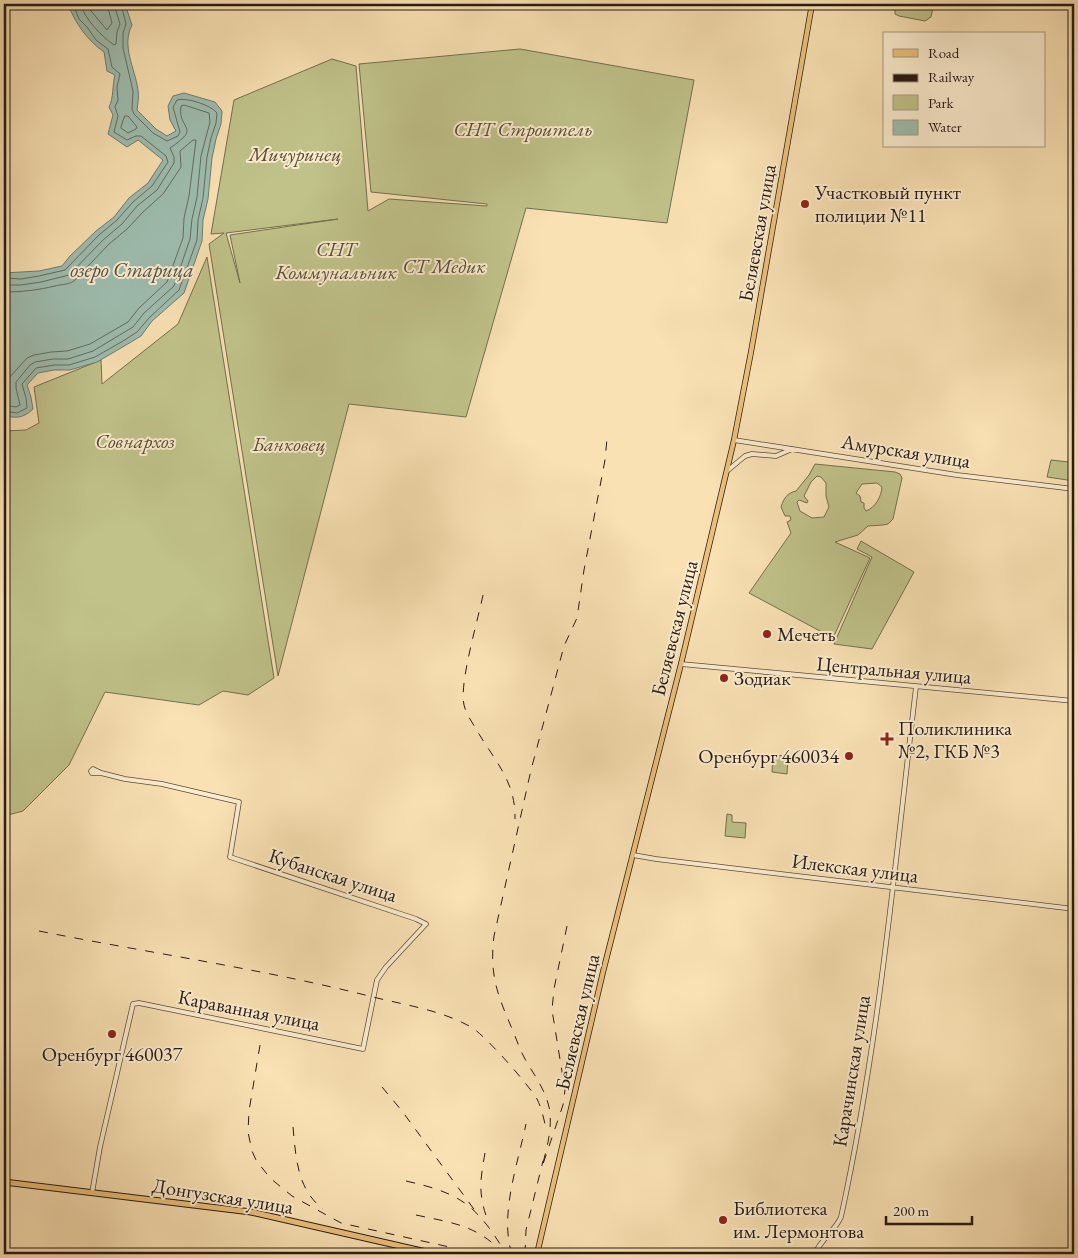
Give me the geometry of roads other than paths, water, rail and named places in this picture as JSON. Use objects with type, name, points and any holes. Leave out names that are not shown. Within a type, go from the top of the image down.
[{"type":"highway","name":"Донгузская улица","points":[[4,1182],[251,1212],[433,1254]]},
{"type":"main road","name":"Беляевская улица","points":[[537,1254],[734,440],[752,352],[812,4]]},
{"type":"street","name":"Амурская улица","points":[[734,440],[957,475],[1074,489]]},
{"type":"street","points":[[727,471],[746,456],[752,454],[776,456],[793,449]]},
{"type":"street","name":"Центральная улица","points":[[681,664],[1074,702]]},
{"type":"street","name":"Карачинская улица","points":[[815,1252],[838,1224],[844,1201],[871,1048],[893,887],[916,687]]},
{"type":"street","name":"Кубанская улица","points":[[100,773],[162,784],[239,802],[230,857],[426,924],[386,967],[377,980],[363,1049]]},
{"type":"street","name":"Илекская улица","points":[[633,855],[1074,909]]},
{"type":"street","name":"Караванная улица","points":[[92,1193],[96,1166],[133,1004],[139,1003],[363,1049]]},
{"type":"water","name":"озеро Старица","points":[[68,4],[125,4],[132,25],[129,33],[128,49],[138,90],[137,110],[156,129],[167,136],[176,131],[170,120],[168,106],[173,96],[184,93],[215,102],[222,111],[221,124],[212,158],[208,199],[203,220],[202,241],[184,293],[152,321],[141,336],[97,362],[70,370],[38,373],[27,385],[33,409],[23,416],[12,417],[4,415],[4,273],[39,271],[62,266],[96,231],[114,217],[129,198],[148,183],[163,160],[138,140],[127,147],[108,134],[113,115],[109,107],[115,75],[107,71],[104,52],[82,31]]},
{"type":"railway","points":[[567,926],[554,989],[552,1010],[565,1090],[563,1105],[542,1167],[550,1130],[549,1107],[542,1088],[525,1059],[499,996],[493,963],[494,936],[531,770],[564,646],[577,618],[607,439]]},
{"type":"railway","points":[[483,595],[466,667],[463,695],[464,705],[469,718],[497,761],[508,782],[512,793],[515,819]]},
{"type":"railway","points":[[39,931],[290,978],[448,1016],[471,1027],[506,1060],[537,1099],[545,1124]]},
{"type":"railway","points":[[260,1045],[249,1111],[248,1132],[256,1160],[270,1178],[292,1196],[341,1223],[481,1254]]},
{"type":"railway","points":[[382,1087],[402,1111],[476,1212]]},
{"type":"railway","points":[[512,1254],[509,1239],[509,1206],[526,1124]]},
{"type":"railway","points":[[293,1127],[299,1172],[308,1192],[323,1209]]},
{"type":"railway","points":[[485,1153],[481,1195],[488,1221]]},
{"type":"railway","points":[[525,1254],[526,1230],[543,1161]]},
{"type":"railway","points":[[406,1181],[437,1189],[461,1200],[481,1218],[500,1244]]},
{"type":"railway","points":[[416,1215],[453,1223],[474,1231],[494,1244],[504,1254]]},
{"type":"railway","points":[[89,1254],[125,1252],[164,1254]]},
{"type":"place","name":"Участковый пункт полиции №11","points":[[805,204]]},
{"type":"place","name":"Мечеть","points":[[767,634]]},
{"type":"place","name":"Зодиак","points":[[724,678]]},
{"type":"place","name":"Поликлиника №2, ГКБ №3","points":[[887,739]]},
{"type":"place","name":"Оренбург 460034","points":[[849,756]]},
{"type":"place","name":"Оренбург 460037","points":[[112,1034]]},
{"type":"place","name":"Библиотека им. Лермонтова","points":[[723,1220]]},
{"type":"park label","name":"СНТ Строитель","points":[[523,129]]},
{"type":"park label","name":"Мичуринец","points":[[295,154]]},
{"type":"park label","name":"СНТ Коммунальник","points":[[336,260]]},
{"type":"park label","name":"СТ Медик","points":[[444,266]]},
{"type":"park label","name":"Совнархоз","points":[[135,441]]},
{"type":"park label","name":"Банковец","points":[[289,444]]}]
